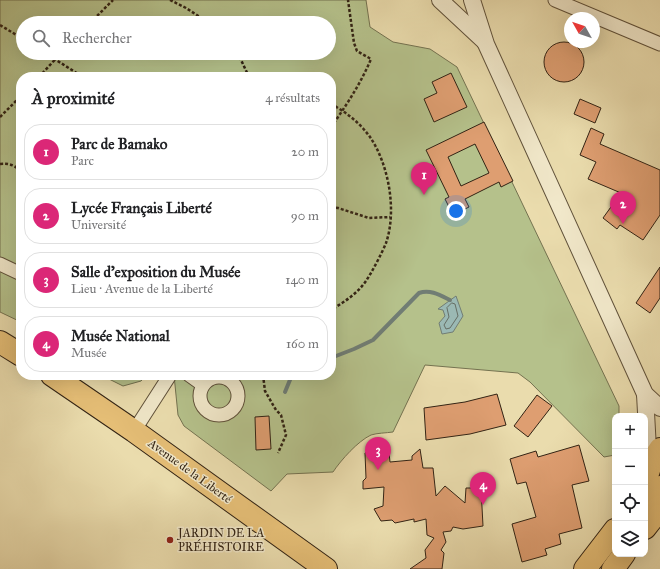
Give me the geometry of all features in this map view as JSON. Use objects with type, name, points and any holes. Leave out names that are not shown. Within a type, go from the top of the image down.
[{"type":"highway","points":[[0,342],[16,352]]},
{"type":"highway","name":"Avenue de la Liberté","points":[[59,380],[134,431],[326,569]]},
{"type":"highway","points":[[652,501],[652,461],[660,449]]},
{"type":"highway","points":[[585,569],[612,534]]},
{"type":"highway","points":[[600,569],[612,553]]},
{"type":"highway","points":[[613,569],[622,557]]},
{"type":"street","points":[[440,0],[486,44]]},
{"type":"street","points":[[472,0],[486,44],[645,394],[652,501]]},
{"type":"street","points":[[556,0],[660,44]]},
{"type":"street","points":[[0,264],[16,272]]},
{"type":"street","points":[[134,431],[167,380]]},
{"type":"street","points":[[196,380],[203,385]]},
{"type":"street","points":[[645,394],[660,408]]},
{"type":"path","points":[[97,16],[113,0]]},
{"type":"path","points":[[170,0],[198,16]]},
{"type":"path","points":[[336,120],[371,59],[357,51],[354,43],[348,0]]},
{"type":"path","points":[[0,25],[16,35]]},
{"type":"path","points":[[44,72],[55,60],[75,72]]},
{"type":"path","points":[[241,60],[247,72]]},
{"type":"path","points":[[0,117],[16,101]]},
{"type":"path","points":[[336,106],[343,110],[359,124],[370,137],[386,174],[391,201],[386,244],[366,282],[351,297],[336,307]]},
{"type":"path","points":[[0,164],[7,164],[16,167]]},
{"type":"path","points":[[336,208],[369,218],[390,217]]},
{"type":"path","points":[[264,380],[265,391],[276,410],[282,415],[286,435],[278,453]]},
{"type":"green space","points":[[0,0],[366,0],[370,27],[393,42],[430,49],[457,67],[619,406],[619,413],[612,413],[612,456],[604,457],[530,382],[518,373],[425,365],[393,432],[373,434],[366,438],[350,451],[333,472],[287,474],[271,491],[184,426],[178,415],[174,380],[336,380],[336,72],[16,72],[16,320],[0,312]]},
{"type":"green space","points":[[111,380],[142,380],[141,381],[123,386]]},
{"type":"water","points":[[456,296],[463,316],[453,332],[442,334],[439,323],[445,316],[443,310],[438,309]]},
{"type":"building","points":[[564,42],[564,48],[578,48],[583,54],[583,70],[572,81],[556,81],[545,70],[545,54],[556,43]]},
{"type":"building","points":[[451,73],[467,107],[434,122],[424,99],[437,93],[432,82]]},
{"type":"building","points":[[580,99],[601,108],[595,123],[574,114]]},
{"type":"building","points":[[484,122],[513,181],[501,187],[499,182],[465,199],[469,207],[453,215],[445,199],[449,197],[426,150]],"holes":[[[475,144],[489,173],[461,186],[448,157]]]},
{"type":"building","points":[[591,128],[604,134],[600,144],[660,170],[660,215],[643,240],[620,225],[617,229],[603,218],[621,193],[588,179],[596,162],[580,155]]},
{"type":"building","points":[[660,267],[660,298],[650,313],[636,303]]},
{"type":"building","points":[[497,394],[506,425],[470,434],[426,440],[424,408],[465,402]]},
{"type":"building","points":[[537,395],[552,406],[528,437],[514,426]]},
{"type":"building","points":[[269,416],[271,449],[256,450],[255,417]]},
{"type":"building","points":[[579,445],[589,481],[572,485],[582,528],[559,534],[561,544],[545,549],[547,555],[522,562],[512,524],[536,517],[526,482],[517,484],[510,459],[536,451],[538,457]]},
{"type":"building","points":[[420,449],[423,468],[433,468],[436,496],[445,486],[465,503],[466,488],[481,488],[483,526],[463,529],[453,527],[451,531],[443,532],[446,542],[441,550],[444,553],[442,569],[410,569],[426,558],[425,550],[434,538],[427,535],[426,519],[414,522],[414,519],[395,523],[392,520],[381,521],[374,509],[383,506],[384,487],[363,489],[363,481],[366,478],[365,453],[370,450],[379,454],[389,453],[390,462],[412,460],[412,456]]},
{"type":"waterway","points":[[336,356],[373,340],[419,293],[431,292],[450,300]]},
{"type":"waterway","points":[[285,392],[290,380]]},
{"type":"place","name":"Parc de Bamako","points":[[424,195]]},
{"type":"place","name":"Lycée Français Liberté","points":[[623,224]]},
{"type":"place","name":"Salle d'exposition du Musée","points":[[378,470]]},
{"type":"place","name":"Musée National","points":[[483,505]]},
{"type":"place","name":"JARDIN DE LA PRÉHISTOIRE","points":[[170,540]]}]
